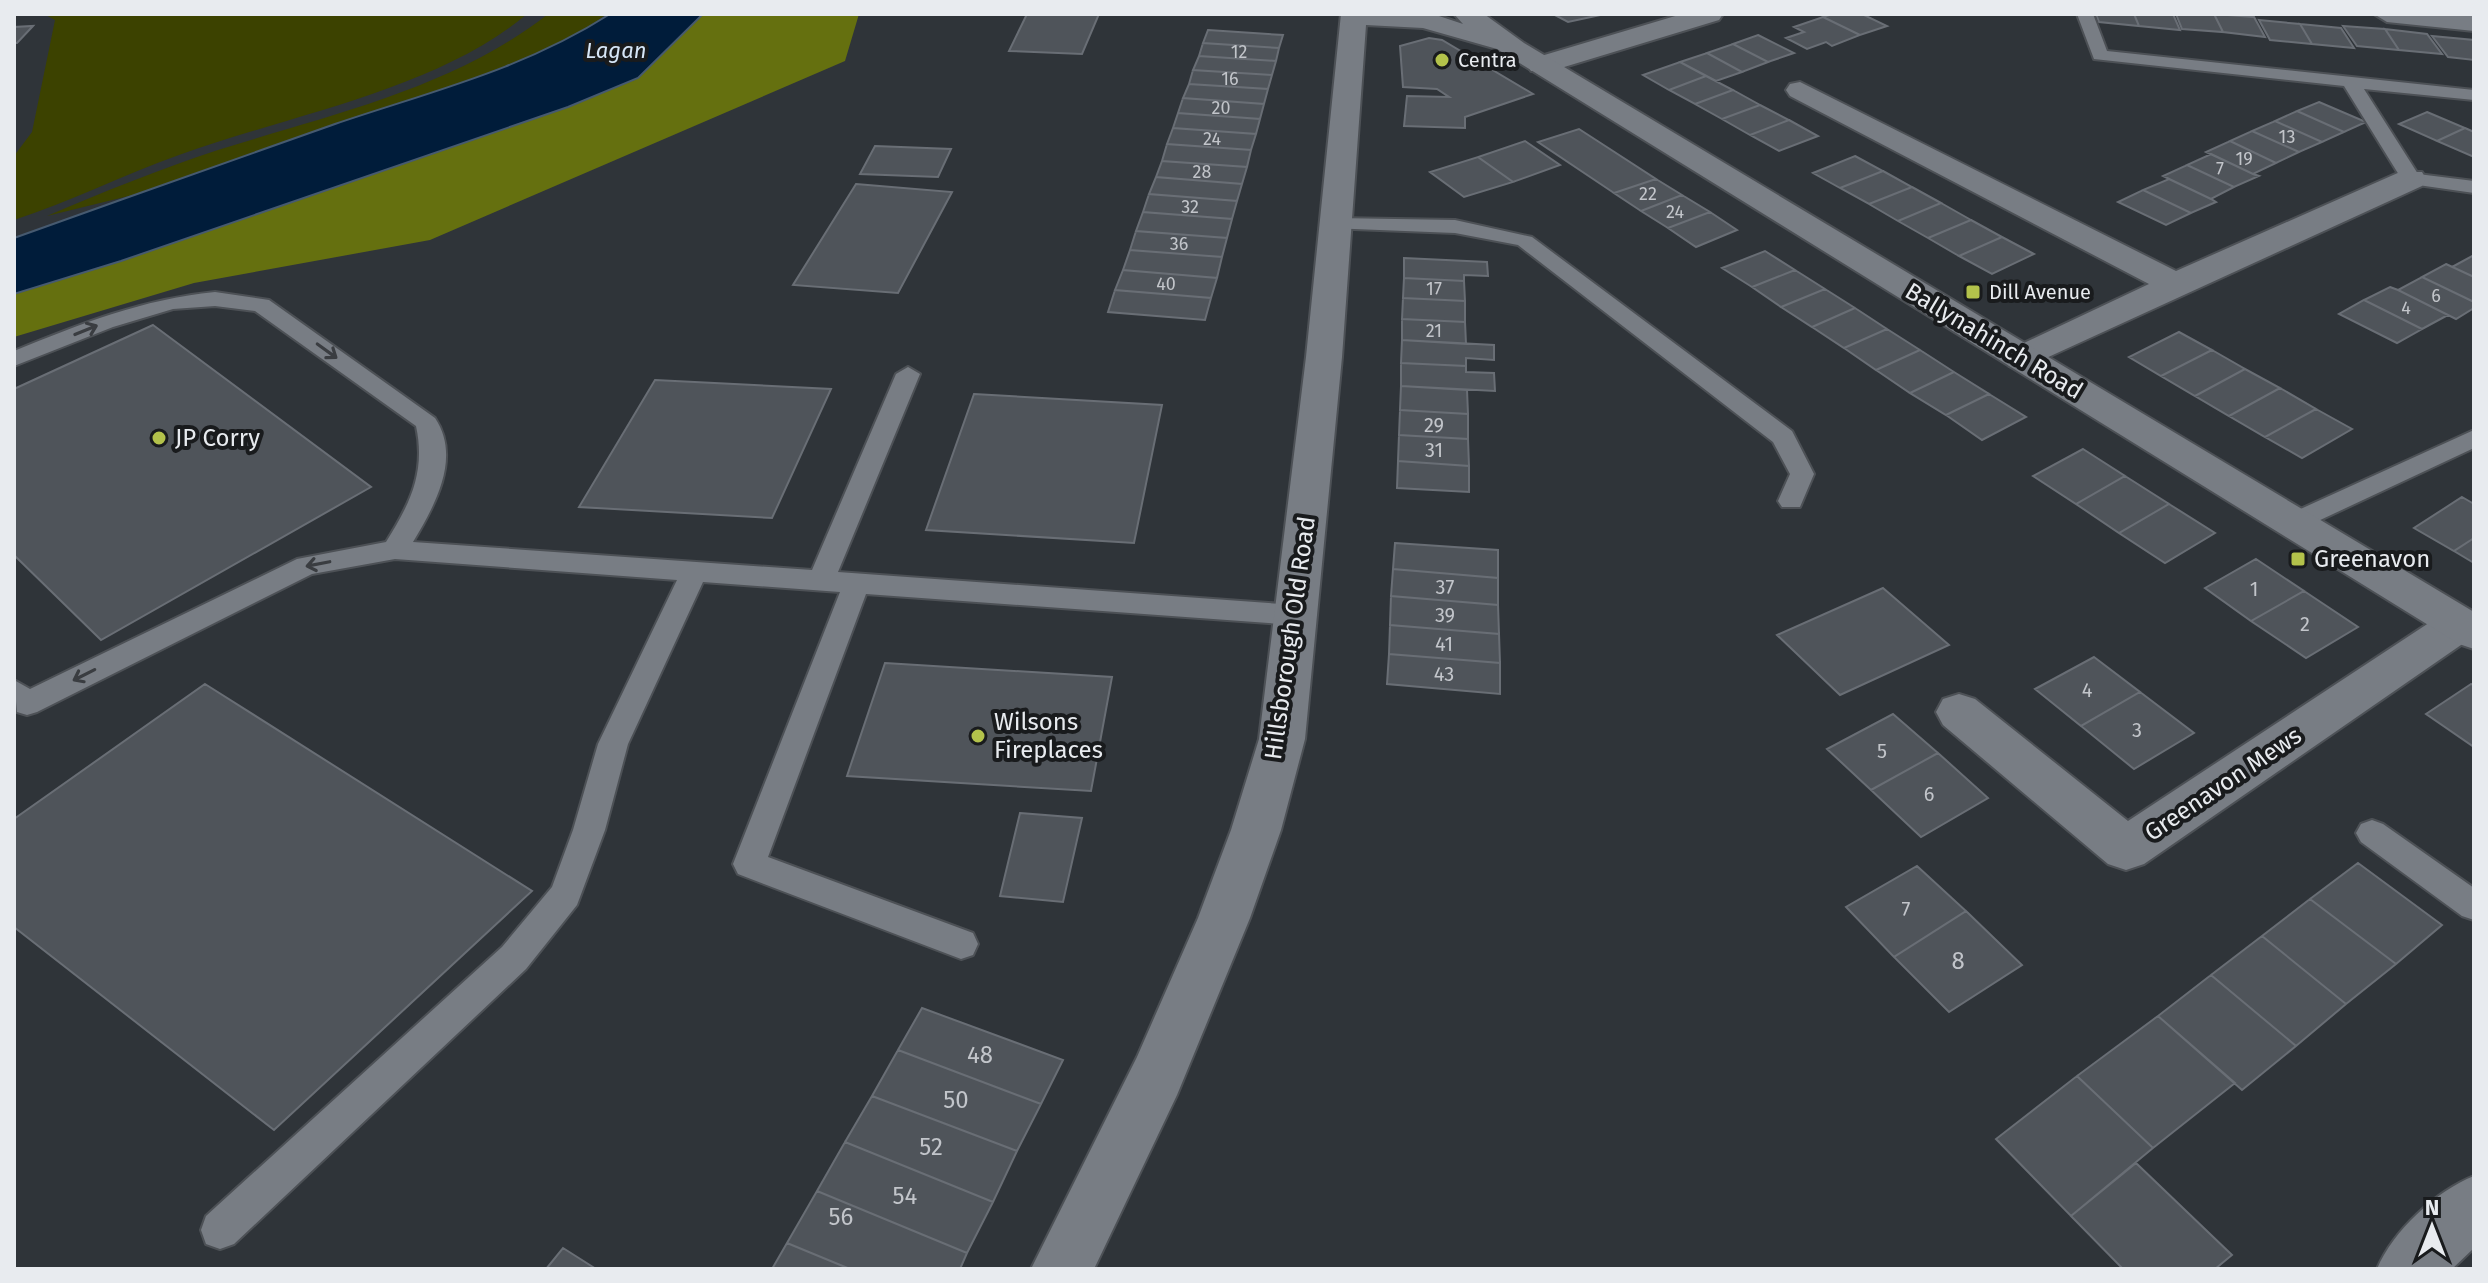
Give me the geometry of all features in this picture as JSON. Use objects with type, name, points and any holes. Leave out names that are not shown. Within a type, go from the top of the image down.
[{"type":"street","name":"Ballynahinch Road","points":[[1467,14],[1527,57],[2466,628]]},
{"type":"street","points":[[1527,57],[1710,14]]},
{"type":"street","points":[[2387,14],[2474,23]]},
{"type":"street","name":"Ballynahinch Road","points":[[1354,15],[1444,23],[1527,57]]},
{"type":"street","name":"Hillsborough Old Road","points":[[1073,1265],[1224,918],[1256,830],[1282,739],[1336,224],[1354,15]]},
{"type":"street","points":[[1800,90],[2175,284]]},
{"type":"street","points":[[2022,358],[2175,284],[2411,179]]},
{"type":"street","name":"Greenavon Mews","points":[[1959,712],[2126,849],[2466,628]]},
{"type":"street","points":[[2408,1269],[2474,1206]]},
{"type":"lane","points":[[2085,14],[2100,55],[2474,95]]},
{"type":"lane","points":[[2350,81],[2411,179],[2474,187]]},
{"type":"lane","points":[[1336,224],[1449,224],[1489,228],[1525,241],[1783,437],[1802,474],[1791,501]]},
{"type":"lane","points":[[14,359],[105,322],[172,303],[215,299],[261,305],[427,423],[435,453],[431,481],[395,550]]},
{"type":"lane","points":[[821,581],[908,374]]},
{"type":"lane","points":[[2292,523],[2474,438]]},
{"type":"lane","points":[[14,691],[27,704],[306,566],[395,550],[1296,615]]},
{"type":"lane","points":[[220,1230],[514,958],[565,895],[589,830],[613,744],[694,572]]},
{"type":"lane","points":[[857,583],[749,864],[961,944]]},
{"type":"lane","points":[[2372,833],[2474,906]]},
{"type":"green space","points":[[44,14],[527,14],[491,40],[406,81],[179,155],[14,220],[14,156],[32,132],[55,20]]},
{"type":"green space","points":[[548,14],[607,14],[562,45],[486,75],[149,191],[47,216],[196,157],[389,97],[432,80],[511,40]]},
{"type":"green space","points":[[703,14],[859,14],[845,61],[430,240],[194,283],[14,337],[14,294],[121,261],[568,107],[638,78]]},
{"type":"water","name":"Lagan","points":[[610,14],[703,14],[638,78],[568,107],[121,261],[14,294],[14,238],[335,124],[476,78],[544,50]]},
{"type":"building","points":[[1027,14],[1099,14],[1082,54],[1009,51]]},
{"type":"building","points":[[1553,14],[1605,14],[1568,22]]},
{"type":"building","points":[[1862,14],[1887,26],[1860,35],[1823,17]]},
{"type":"building","points":[[2096,14],[2134,14],[2139,26],[2099,22]]},
{"type":"building","points":[[2134,14],[2173,14],[2180,30],[2139,26]]},
{"type":"building","points":[[2176,14],[2214,14],[2223,32],[2182,29]]},
{"type":"building","points":[[2214,14],[2254,17],[2265,37],[2223,32]]},
{"type":"building","points":[[1823,17],[1860,35],[1832,46],[1826,42],[1807,49],[1786,38],[1804,32],[1794,27]]},
{"type":"building","points":[[2259,20],[2300,24],[2312,44],[2270,40]]},
{"type":"building","points":[[2300,24],[2341,28],[2354,48],[2312,44]]},
{"type":"building","points":[[33,26],[17,43],[14,43],[14,27]]},
{"type":"building","points":[[2343,26],[2385,29],[2399,50],[2357,46]]},
{"type":"building","points":[[2385,29],[2427,34],[2442,54],[2399,50]]},
{"type":"building","points":[[1208,30],[1283,35],[1279,48],[1203,43]]},
{"type":"building","points":[[1758,35],[1794,53],[1768,62],[1733,44]]},
{"type":"building","points":[[2432,36],[2474,40],[2474,60],[2448,57]]},
{"type":"building","points":[[1429,38],[1442,40],[1533,94],[1465,117],[1465,128],[1404,126],[1407,96],[1449,97],[1437,89],[1403,87],[1400,46]]},
{"type":"building","points":[[1203,43],[1279,48],[1276,61],[1199,56]]},
{"type":"building","points":[[1733,44],[1768,62],[1742,72],[1707,53]]},
{"type":"building","points":[[1707,53],[1742,72],[1716,81],[1680,62]]},
{"type":"building","points":[[1199,56],[1276,61],[1272,75],[1193,70]]},
{"type":"building","points":[[1680,62],[1706,76],[1669,90],[1643,75]]},
{"type":"building","points":[[1193,70],[1272,75],[1268,89],[1189,84]]},
{"type":"building","points":[[1706,76],[1733,90],[1695,104],[1669,90]]},
{"type":"building","points":[[1189,84],[1268,89],[1264,104],[1183,98]]},
{"type":"building","points":[[1733,90],[1760,105],[1722,119],[1695,104]]},
{"type":"building","points":[[1183,98],[1264,104],[1260,119],[1178,113]]},
{"type":"building","points":[[2319,102],[2366,122],[2344,132],[2297,111]]},
{"type":"building","points":[[1760,105],[1789,120],[1750,135],[1722,119]]},
{"type":"building","points":[[2297,111],[2344,132],[2322,142],[2275,121]]},
{"type":"building","points":[[2427,112],[2465,128],[2437,141],[2399,124]]},
{"type":"building","points":[[1178,113],[1260,119],[1256,134],[1173,128]]},
{"type":"building","points":[[1789,120],[1818,136],[1779,151],[1750,135]]},
{"type":"building","points":[[2275,121],[2322,142],[2299,152],[2252,131]]},
{"type":"building","points":[[1173,128],[1256,134],[1251,150],[1167,144]]},
{"type":"building","points":[[2465,128],[2474,132],[2474,157],[2437,141]]},
{"type":"building","points":[[1579,129],[1656,179],[1614,193],[1538,142]]},
{"type":"building","points":[[2252,131],[2299,152],[2276,163],[2230,141]]},
{"type":"building","points":[[1525,141],[1560,165],[1513,182],[1478,157]]},
{"type":"building","points":[[2230,141],[2276,163],[2253,174],[2206,152]]},
{"type":"building","points":[[1167,144],[1251,150],[1247,167],[1162,161]]},
{"type":"building","points":[[875,146],[951,149],[938,177],[860,174]]},
{"type":"building","points":[[2211,154],[2259,176],[2234,187],[2187,165]]},
{"type":"building","points":[[1855,156],[1883,171],[1840,188],[1813,173]]},
{"type":"building","points":[[1478,157],[1513,182],[1464,197],[1430,172]]},
{"type":"building","points":[[1162,161],[1247,167],[1242,184],[1156,177]]},
{"type":"building","points":[[2187,165],[2234,187],[2211,199],[2163,176]]},
{"type":"building","points":[[1883,171],[1912,187],[1869,204],[1840,188]]},
{"type":"building","points":[[1156,177],[1242,184],[1237,201],[1149,194]]},
{"type":"building","points":[[1656,179],[1682,195],[1641,211],[1614,193]]},
{"type":"building","points":[[2169,179],[2216,202],[2191,213],[2143,190]]},
{"type":"building","points":[[856,184],[952,192],[898,293],[793,285]]},
{"type":"building","points":[[1912,187],[1941,203],[1898,221],[1869,204]]},
{"type":"building","points":[[2143,190],[2191,213],[2166,225],[2118,202]]},
{"type":"building","points":[[1149,194],[1237,201],[1232,219],[1143,212]]},
{"type":"building","points":[[1682,195],[1710,212],[1668,228],[1641,211]]},
{"type":"building","points":[[1941,203],[1971,220],[1928,238],[1898,221]]},
{"type":"building","points":[[1143,212],[1232,219],[1227,238],[1136,231]]},
{"type":"building","points":[[1710,212],[1737,230],[1696,247],[1668,228]]},
{"type":"building","points":[[1971,220],[2002,237],[1959,256],[1928,238]]},
{"type":"building","points":[[1136,231],[1227,238],[1222,257],[1130,250]]},
{"type":"building","points":[[2002,237],[2034,254],[1992,274],[1959,256]]},
{"type":"building","points":[[1130,250],[1222,257],[1217,278],[1123,270]]},
{"type":"building","points":[[1765,251],[1795,270],[1752,287],[1722,268]]},
{"type":"building","points":[[2474,255],[2474,277],[2452,267]]},
{"type":"building","points":[[1404,258],[1487,262],[1488,276],[1464,275],[1464,281],[1404,278]]},
{"type":"building","points":[[2446,264],[2474,277],[2474,302],[2422,277]]},
{"type":"building","points":[[1123,270],[1217,278],[1211,298],[1115,290]]},
{"type":"building","points":[[1795,270],[1825,289],[1781,307],[1752,287]]},
{"type":"building","points":[[2422,277],[2474,302],[2474,308],[2456,319],[2398,290]]},
{"type":"building","points":[[1404,278],[1464,281],[1465,301],[1403,298]]},
{"type":"building","points":[[2390,287],[2448,315],[2422,329],[2364,300]]},
{"type":"building","points":[[1825,289],[1855,308],[1812,327],[1781,307]]},
{"type":"building","points":[[1115,290],[1211,298],[1205,320],[1108,312]]},
{"type":"building","points":[[1403,298],[1465,301],[1465,322],[1402,319]]},
{"type":"building","points":[[2364,300],[2422,329],[2397,343],[2339,314]]},
{"type":"building","points":[[1855,308],[1887,329],[1844,348],[1812,327]]},
{"type":"building","points":[[1402,319],[1465,322],[1466,344],[1402,340]]},
{"type":"building","name":"JP Corry","points":[[153,325],[371,487],[101,640],[14,555],[14,389]]},
{"type":"building","points":[[1887,329],[1920,350],[1876,370],[1844,348]]},
{"type":"building","points":[[2179,332],[2212,350],[2161,376],[2129,357]]},
{"type":"building","points":[[1402,340],[1494,345],[1494,360],[1466,358],[1466,366],[1401,363]]},
{"type":"building","points":[[1920,350],[1954,372],[1910,393],[1876,370]]},
{"type":"building","points":[[2212,350],[2245,369],[2195,396],[2161,376]]},
{"type":"building","points":[[1401,363],[1466,366],[1466,372],[1494,373],[1495,391],[1401,386]]},
{"type":"building","points":[[2245,369],[2280,388],[2229,416],[2195,396]]},
{"type":"building","points":[[1954,372],[1989,394],[1946,415],[1910,393]]},
{"type":"building","points":[[655,380],[831,389],[772,518],[579,507]]},
{"type":"building","points":[[1401,386],[1467,390],[1468,414],[1400,410]]},
{"type":"building","points":[[2280,388],[2316,409],[2265,437],[2229,416]]},
{"type":"building","points":[[974,394],[1162,405],[1134,543],[926,530]]},
{"type":"building","points":[[1989,394],[2026,417],[1982,440],[1946,415]]},
{"type":"building","points":[[2316,409],[2352,429],[2302,458],[2265,437]]},
{"type":"building","points":[[1400,410],[1468,414],[1468,439],[1399,435]]},
{"type":"building","points":[[1399,435],[1468,439],[1469,466],[1398,461]]},
{"type":"building","points":[[2083,449],[2125,476],[2076,504],[2033,476]]},
{"type":"building","points":[[1398,461],[1469,466],[1469,492],[1397,488]]},
{"type":"building","points":[[2125,476],[2169,504],[2119,533],[2076,504]]},
{"type":"building","points":[[2462,497],[2474,504],[2474,538],[2454,551],[2414,528]]},
{"type":"building","points":[[2169,504],[2215,533],[2165,563],[2119,533]]},
{"type":"building","points":[[2474,538],[2474,563],[2454,551]]},
{"type":"building","points":[[1395,543],[1498,550],[1498,578],[1393,569]]},
{"type":"building","points":[[2256,559],[2304,591],[2251,621],[2205,588]]},
{"type":"building","points":[[1393,569],[1498,578],[1498,605],[1391,596]]},
{"type":"building","points":[[1883,588],[1949,645],[1840,695],[1777,635]]},
{"type":"building","points":[[2304,591],[2358,627],[2306,658],[2251,621]]},
{"type":"building","points":[[1391,596],[1498,605],[1499,634],[1390,625]]},
{"type":"building","points":[[1390,625],[1499,634],[1500,663],[1389,654]]},
{"type":"building","points":[[1389,654],[1500,663],[1500,694],[1387,684]]},
{"type":"building","points":[[2094,657],[2140,692],[2081,726],[2035,689]]},
{"type":"building","points":[[885,663],[1112,677],[1091,791],[847,776]]},
{"type":"building","points":[[205,684],[532,891],[274,1130],[14,927],[14,819]]},
{"type":"building","points":[[2471,684],[2474,685],[2474,747],[2426,714]]},
{"type":"building","points":[[2140,692],[2194,733],[2134,769],[2081,726]]},
{"type":"building","points":[[1893,714],[1938,753],[1871,790],[1827,749]]},
{"type":"building","points":[[1938,753],[1988,798],[1921,837],[1871,790]]},
{"type":"building","points":[[1020,813],[1082,818],[1063,902],[1000,896]]},
{"type":"building","points":[[2358,863],[2442,925],[2396,964],[2310,899]]},
{"type":"building","points":[[1917,866],[1966,911],[1894,957],[1846,907]]},
{"type":"building","points":[[2310,899],[2396,964],[2346,1004],[2262,936]]},
{"type":"building","points":[[1966,911],[2022,965],[1949,1012],[1894,957]]},
{"type":"building","points":[[2262,936],[2346,1004],[2296,1046],[2211,975]]},
{"type":"building","points":[[2211,975],[2296,1046],[2242,1090],[2158,1016]]},
{"type":"building","points":[[922,1008],[1063,1060],[1041,1104],[898,1050]]},
{"type":"building","points":[[2158,1016],[2235,1083],[2153,1148],[2077,1076]]},
{"type":"building","points":[[898,1050],[1041,1104],[1017,1151],[872,1096]]},
{"type":"building","points":[[2077,1076],[2153,1148],[2071,1216],[1996,1139]]},
{"type":"building","points":[[872,1096],[1017,1151],[993,1202],[845,1142]]},
{"type":"building","points":[[845,1142],[993,1202],[967,1253],[817,1191]]},
{"type":"building","points":[[2136,1163],[2232,1255],[2215,1269],[2123,1269],[2071,1216]]},
{"type":"building","points":[[817,1191],[967,1253],[960,1269],[850,1269],[787,1243]]},
{"type":"building","points":[[787,1243],[850,1269],[772,1269]]},
{"type":"building","points":[[563,1248],[596,1269],[546,1269]]},
{"type":"place","name":"Centra","points":[[1442,60]]},
{"type":"place","name":"Dill Avenue","points":[[1973,292]]},
{"type":"place","name":"JP Corry","points":[[159,438]]},
{"type":"place","name":"Greenavon","points":[[2298,559]]},
{"type":"place","name":"Wilsons Fireplaces","points":[[978,736]]}]
